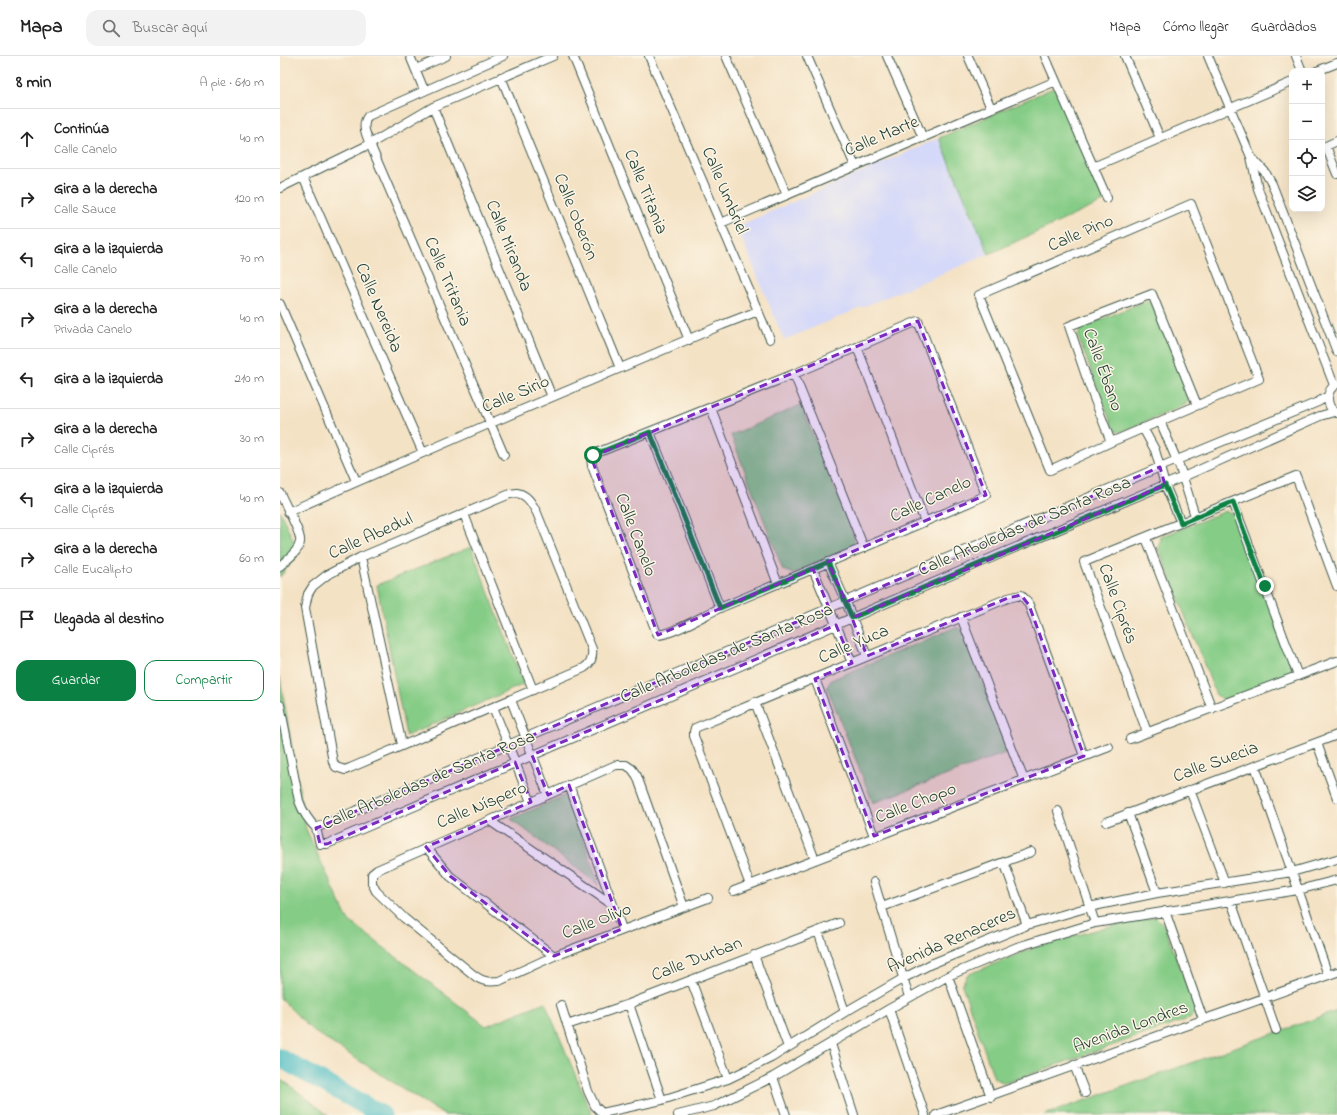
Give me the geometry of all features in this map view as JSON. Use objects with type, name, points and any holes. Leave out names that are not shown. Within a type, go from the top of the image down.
[{"type":"street","points":[[410,56],[424,90],[503,56]]},
{"type":"street","points":[[416,69],[446,56]]},
{"type":"street","points":[[280,188],[370,144],[433,107],[553,56]]},
{"type":"street","name":"Calle Titania","points":[[573,56],[689,340]]},
{"type":"street","name":"Calle Umbriel","points":[[649,56],[770,339]]},
{"type":"street","points":[[726,56],[787,194]]},
{"type":"street","points":[[807,56],[855,166]]},
{"type":"street","points":[[888,56],[923,138]]},
{"type":"street","points":[[968,56],[992,108]]},
{"type":"street","points":[[1045,56],[1107,198]]},
{"type":"street","points":[[1125,56],[1160,138]]},
{"type":"street","points":[[1208,56],[1252,157],[1258,189],[1336,384],[1330,389],[1328,396],[1330,408],[1336,413]]},
{"type":"street","points":[[1296,56],[1301,68]]},
{"type":"street","points":[[1325,68],[1337,63]]},
{"type":"street","name":"Calle Oberón","points":[[501,77],[620,368]]},
{"type":"street","name":"Calle Marte","points":[[721,223],[1056,81]]},
{"type":"street","points":[[1093,167],[1289,83]]},
{"type":"street","name":"Calle Tritania","points":[[424,90],[368,116],[365,120],[364,129],[504,455]]},
{"type":"street","name":"Calle Miranda","points":[[433,107],[552,398]]},
{"type":"street","points":[[1337,141],[1326,146],[1337,174]]},
{"type":"street","points":[[1252,157],[1265,172],[1272,184],[1337,352]]},
{"type":"street","name":"Calle Nereida","points":[[303,177],[423,453]]},
{"type":"street","name":"Calle Pino","points":[[1190,204],[1259,379],[1160,421],[1050,470],[979,295],[1190,204]]},
{"type":"street","name":"Calle Ébano","points":[[1111,442],[1089,385],[1069,326],[1152,294],[1197,405]]},
{"type":"street","points":[[280,304],[356,482]]},
{"type":"street","name":"Calle Sirio","points":[[288,512],[491,423],[758,311]]},
{"type":"street","name":"Calle Canelo","points":[[918,321],[986,495],[720,608],[666,634],[658,635],[591,462],[591,458],[595,454],[711,408],[857,347],[918,321]]},
{"type":"street","points":[[857,347],[925,522]]},
{"type":"street","points":[[794,374],[864,548]]},
{"type":"street","name":"Calle Arboledas de Santa Rosa","points":[[1328,396],[1318,402],[1178,464],[1160,467],[316,828],[320,844],[327,844],[515,762],[1165,485],[1320,416],[1336,413]]},
{"type":"street","points":[[711,408],[778,584]]},
{"type":"street","points":[[1160,421],[1183,477],[1195,516]]},
{"type":"street","points":[[1144,428],[1152,442],[1165,485],[1181,523]]},
{"type":"street","points":[[650,432],[720,608]]},
{"type":"street","name":"Calle Ciprés","points":[[1147,732],[1084,562],[1296,476],[1337,586]]},
{"type":"street","points":[[280,493],[299,534],[300,542],[297,550],[280,566]]},
{"type":"street","name":"Calle Abedul","points":[[510,494],[523,494],[530,500],[537,512],[592,649],[593,656],[590,664],[511,700],[345,770],[336,767],[333,762],[304,608],[308,594],[313,586],[327,575],[361,557],[464,514],[510,494]]},
{"type":"street","points":[[1233,502],[1298,676]]},
{"type":"street","points":[[464,514],[533,690]]},
{"type":"street","points":[[1146,538],[1212,709]]},
{"type":"street","points":[[361,557],[402,745]]},
{"type":"street","points":[[828,562],[846,602],[867,656]]},
{"type":"street","points":[[813,569],[852,663]]},
{"type":"street","name":"Calle Yuca","points":[[750,885],[694,732],[695,728],[1014,595],[1021,595],[1025,599],[1084,756]]},
{"type":"street","points":[[961,617],[1024,780]]},
{"type":"street","points":[[1130,739],[1337,661]]},
{"type":"street","points":[[815,679],[874,836]]},
{"type":"street","points":[[511,700],[548,795]]},
{"type":"street","points":[[755,702],[815,860]]},
{"type":"street","points":[[280,705],[302,812],[308,821],[316,828]]},
{"type":"street","points":[[493,707],[531,802]]},
{"type":"street","name":"Calle Suecia","points":[[1106,822],[1337,735]]},
{"type":"street","points":[[1317,743],[1337,798]]},
{"type":"street","name":"Calle Chopo","points":[[734,891],[1109,747]]},
{"type":"street","name":"Calle Níspero","points":[[499,981],[486,982],[475,976],[404,918],[376,891],[372,883],[372,874],[377,870],[426,847],[490,821],[569,785],[616,766],[626,765],[632,769],[637,776],[684,907]]},
{"type":"street","points":[[1255,766],[1328,975]]},
{"type":"street","points":[[569,785],[622,929]]},
{"type":"street","points":[[1190,790],[1225,883]]},
{"type":"street","points":[[1058,811],[1095,922]]},
{"type":"street","points":[[1128,813],[1157,894]]},
{"type":"street","points":[[490,821],[613,905]]},
{"type":"street","points":[[426,847],[450,876],[554,956]]},
{"type":"street","points":[[882,907],[1031,852]]},
{"type":"street","name":"Avenida Renaceres","points":[[603,1114],[662,1100],[728,1079],[765,1061],[845,1012],[931,964],[1027,925],[1089,907],[1157,894],[1292,872],[1337,859]]},
{"type":"street","points":[[1004,862],[1027,925]]},
{"type":"street","name":"Avenida Renaceres","points":[[678,1115],[714,1106],[773,1077],[948,976],[1016,947],[1095,922],[1298,890],[1337,880]]},
{"type":"street","points":[[874,882],[909,998]]},
{"type":"street","name":"Calle Olivo","points":[[499,981],[554,956],[622,929],[708,898]]},
{"type":"street","points":[[1231,901],[1276,1030]]},
{"type":"street","points":[[1165,911],[1204,1019]]},
{"type":"street","name":"Calle Durban","points":[[567,1025],[629,1004],[839,923]]},
{"type":"street","points":[[818,931],[845,1012]]},
{"type":"street","points":[[754,955],[788,1047]]},
{"type":"street","name":"Avenida Londres","points":[[936,1115],[1337,972]]},
{"type":"street","points":[[948,976],[990,1097]]},
{"type":"street","points":[[691,980],[728,1079]]},
{"type":"street","points":[[629,1004],[662,1100]]},
{"type":"street","points":[[561,1005],[588,1091],[594,1106],[603,1114]]},
{"type":"street","points":[[889,1009],[925,1115]]},
{"type":"street","points":[[830,1044],[854,1115]]},
{"type":"street","points":[[1074,1065],[1085,1093]]},
{"type":"street","points":[[773,1077],[786,1115]]},
{"type":"street","points":[[714,1106],[716,1115]]},
{"type":"highlighted area","points":[[918,321],[986,495],[828,562],[846,602],[1160,467],[1165,485],[852,618],[867,656],[1008,598],[1021,595],[1029,605],[1084,756],[874,836],[815,679],[852,663],[836,625],[532,755],[548,795],[569,785],[622,929],[554,956],[450,876],[426,847],[531,802],[515,762],[327,844],[320,844],[316,828],[829,608],[813,569],[658,635],[591,457]]},
{"type":"shaded area","points":[[939,138],[989,254],[784,340],[739,232],[743,224]]},
{"type":"green space","points":[[1053,88],[1058,93],[1105,201],[989,254],[939,138]]},
{"type":"green space","points":[[1146,301],[1155,305],[1190,398],[1185,405],[1121,432],[1114,430],[1078,337],[1081,328]]},
{"type":"green space","points":[[801,405],[855,538],[852,546],[793,574],[783,570],[731,435]]},
{"type":"green space","points":[[280,511],[299,553],[280,577]]},
{"type":"green space","points":[[1226,511],[1235,514],[1294,666],[1287,675],[1225,700],[1216,695],[1159,549],[1161,537]]},
{"type":"green space","points":[[471,547],[524,684],[406,736],[377,585]]},
{"type":"green space","points":[[956,627],[963,630],[1008,752],[873,803],[827,687],[831,680]]},
{"type":"green space","points":[[280,677],[306,829],[348,920],[486,1026],[545,1002],[592,1115],[444,1115],[313,1031],[280,998]]},
{"type":"green space","points":[[568,794],[599,885],[511,819]]},
{"type":"green space","points":[[1156,917],[1164,925],[1196,1009],[1191,1018],[1005,1083],[994,1078],[962,985],[967,975],[1039,946],[1106,927]]},
{"type":"green space","points":[[1337,1011],[1337,1115],[1044,1115]]},
{"type":"green space","points":[[280,1080],[288,1084],[328,1115],[280,1115]]},
{"type":"waterway","points":[[280,1058],[382,1115]]},
{"type":"route","points":[[593,455],[650,432],[720,608],[828,562],[852,618],[1165,485],[1181,523],[1195,516],[1233,502],[1265,586]]}]
